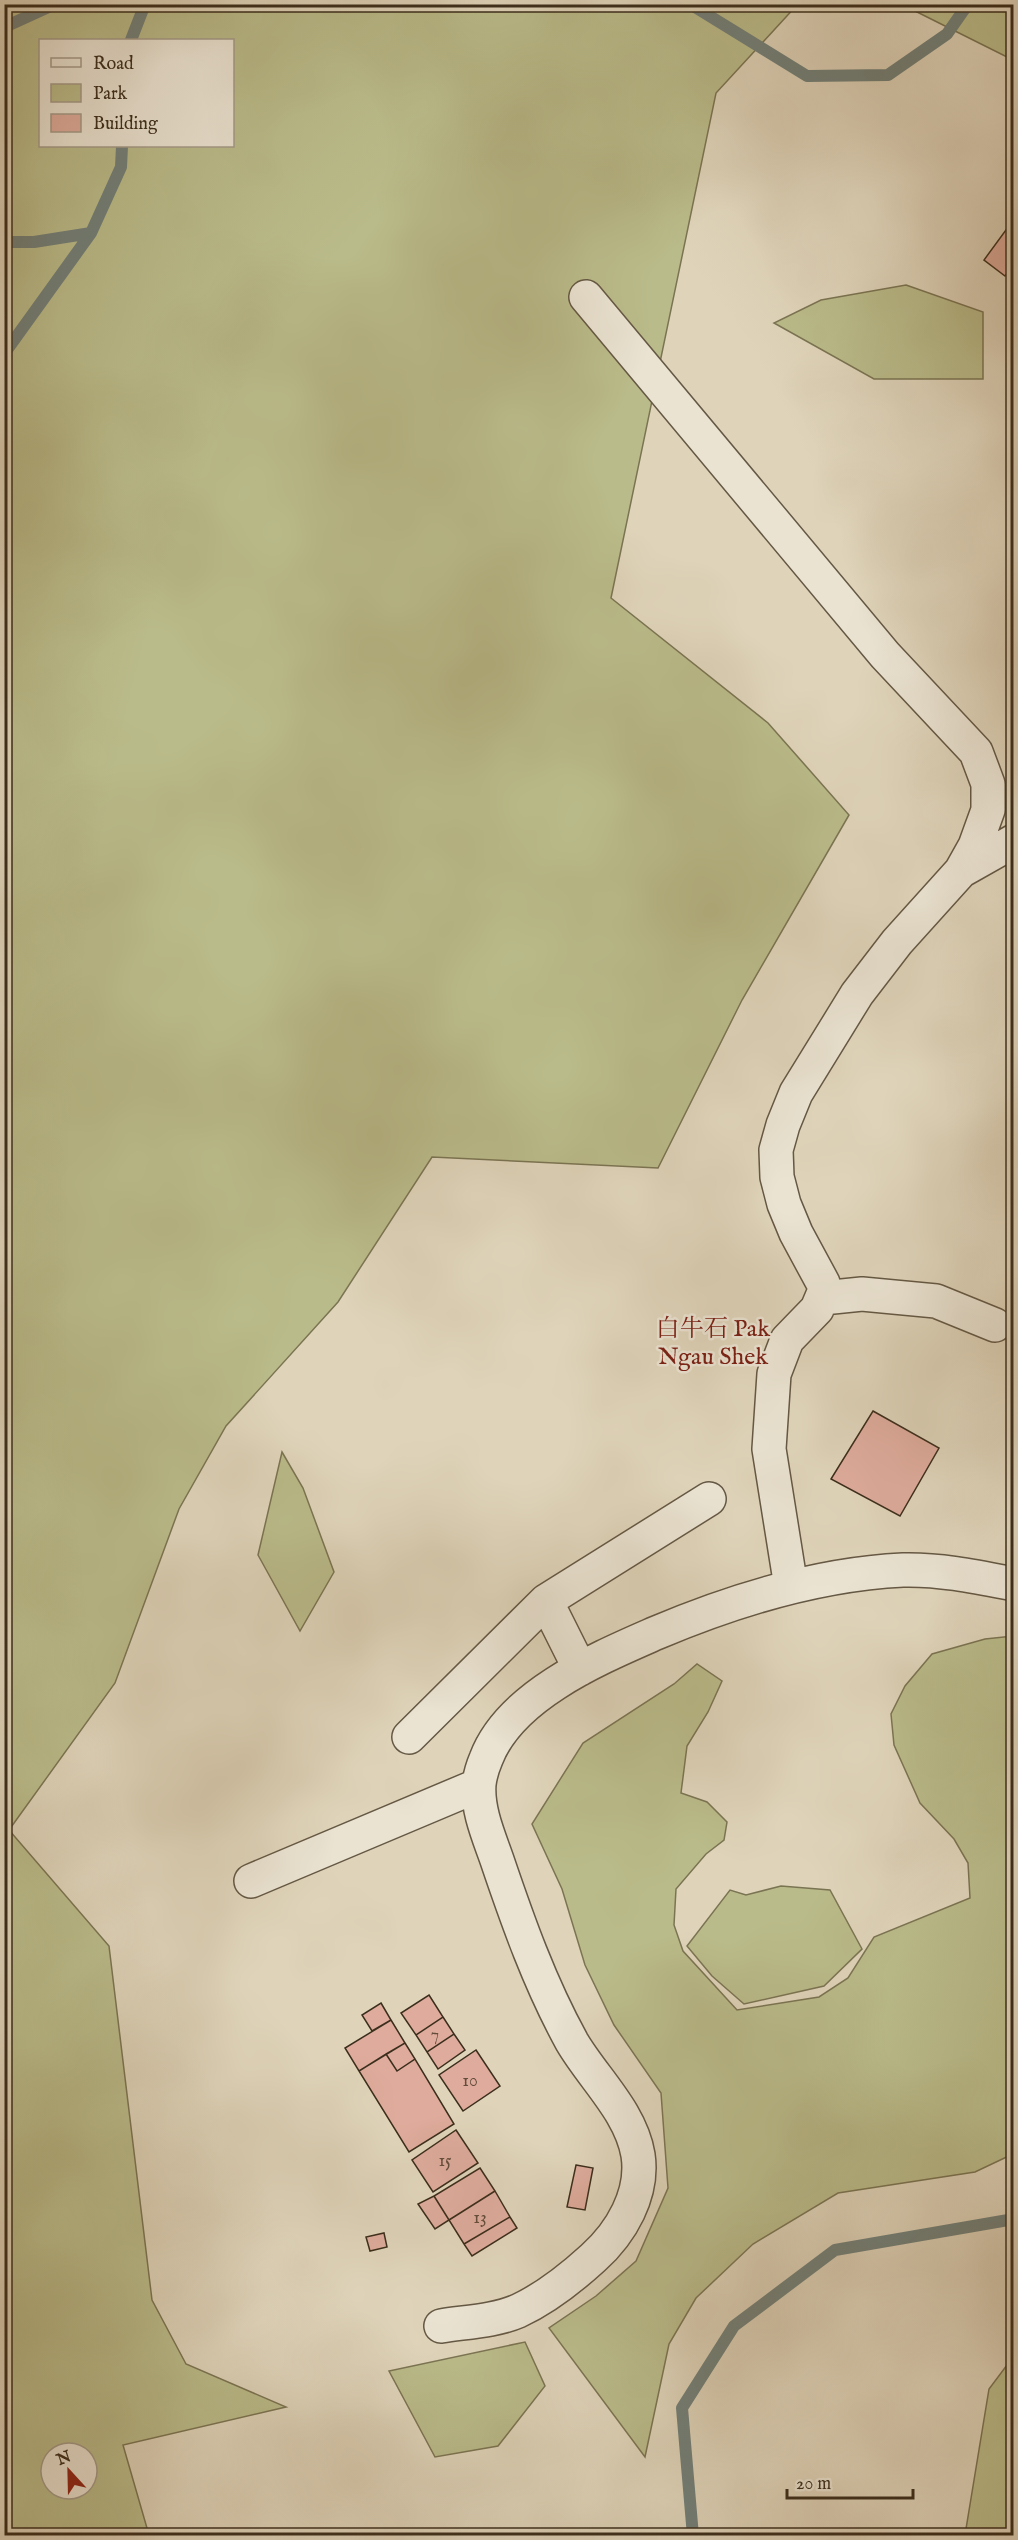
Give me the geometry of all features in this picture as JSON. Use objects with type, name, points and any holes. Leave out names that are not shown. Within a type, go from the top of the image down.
[{"type":"street","points":[[586,297],[885,655],[976,752],[988,784],[988,810],[975,846],[962,871],[904,935],[857,994],[796,1094],[783,1125],[776,1150],[777,1177],[784,1204],[796,1233],[823,1283],[823,1298],[817,1309],[787,1340],[774,1374],[770,1449],[790,1587]]},
{"type":"street","points":[[962,871],[1014,841]]},
{"type":"street","points":[[823,1298],[862,1294],[936,1300],[995,1325]]},
{"type":"street","points":[[409,1737],[546,1601],[709,1499]]},
{"type":"street","points":[[441,2326],[517,2311],[567,2282],[603,2250],[624,2222],[639,2182],[638,2156],[633,2136],[573,2043],[520,1931],[482,1815],[479,1785],[486,1757],[500,1734],[539,1695],[580,1669],[667,1629],[730,1605],[790,1587],[847,1576],[905,1570],[951,1573],[1014,1584]]},
{"type":"street","points":[[546,1601],[580,1669]]},
{"type":"street","points":[[251,1881],[479,1785]]},
{"type":"green space","points":[[5,5],[797,5],[716,93],[611,598],[768,723],[849,815],[742,1000],[658,1168],[432,1157],[338,1302],[226,1426],[179,1509],[115,1683],[9,1830],[109,1946],[152,2300],[186,2364],[286,2407],[123,2445],[149,2535],[5,2536]]},
{"type":"green space","points":[[903,5],[1013,5],[1013,60]]},
{"type":"green space","points":[[906,285],[983,312],[983,379],[874,379],[774,323],[821,300]]},
{"type":"green space","points":[[282,1452],[303,1488],[334,1572],[300,1631],[258,1555]]},
{"type":"green space","points":[[1013,1636],[1013,2154],[975,2172],[838,2193],[753,2244],[696,2298],[669,2344],[645,2457],[549,2328],[596,2296],[636,2261],[668,2188],[661,2093],[614,2025],[585,1965],[562,1889],[532,1824],[583,1743],[674,1684],[697,1664],[722,1681],[708,1712],[687,1746],[681,1793],[707,1802],[727,1822],[724,1840],[706,1854],[676,1889],[674,1925],[683,1951],[737,2010],[819,1997],[848,1978],[874,1937],[970,1898],[968,1863],[954,1839],[920,1803],[894,1745],[891,1714],[905,1686],[932,1654],[985,1639]]},
{"type":"green space","points":[[781,1886],[830,1890],[862,1949],[824,1986],[744,2004],[712,1976],[687,1946],[730,1890],[746,1895]]},
{"type":"green space","points":[[525,2342],[545,2386],[498,2446],[435,2457],[389,2371]]},
{"type":"green space","points":[[1013,2357],[1013,2535],[965,2535],[989,2389]]},
{"type":"building","points":[[1014,219],[1014,265],[1005,276],[984,260]]},
{"type":"building","points":[[873,1411],[939,1448],[900,1516],[831,1479]]},
{"type":"building","points":[[429,1995],[443,2017],[416,2035],[401,2013]]},
{"type":"building","points":[[381,2003],[391,2020],[372,2031],[362,2015]]},
{"type":"building","points":[[443,2017],[454,2034],[427,2052],[416,2035]]},
{"type":"building","points":[[391,2020],[405,2043],[359,2071],[345,2048]]},
{"type":"building","points":[[454,2034],[465,2050],[438,2069],[427,2052]]},
{"type":"building","points":[[405,2043],[415,2059],[397,2071],[386,2054]]},
{"type":"building","points":[[476,2050],[500,2086],[463,2111],[439,2075]]},
{"type":"building","points":[[386,2054],[397,2071],[415,2059],[454,2124],[409,2152],[359,2071]]},
{"type":"building","points":[[456,2130],[478,2163],[433,2192],[412,2160]]},
{"type":"building","points":[[576,2165],[593,2168],[585,2210],[567,2207]]},
{"type":"building","points":[[480,2168],[495,2191],[449,2220],[434,2196]]},
{"type":"building","points":[[495,2191],[510,2217],[464,2244],[449,2220]]},
{"type":"building","points":[[434,2196],[449,2220],[435,2229],[418,2204]]},
{"type":"building","points":[[510,2217],[517,2228],[472,2256],[464,2244]]},
{"type":"building","points":[[384,2233],[387,2247],[370,2251],[366,2237]]},
{"type":"waterway","points":[[4,24],[9,25],[55,4]]},
{"type":"waterway","points":[[131,39],[145,4]]},
{"type":"waterway","points":[[690,4],[807,76],[888,75],[947,34],[968,4]]},
{"type":"waterway","points":[[4,242],[34,242],[91,233],[121,167],[122,147]]},
{"type":"waterway","points":[[4,354],[91,233]]},
{"type":"waterway","points":[[693,2536],[682,2408],[734,2326],[835,2250],[1014,2219]]},
{"type":"district","name":"白牛石 Pak Ngau Shek","points":[[713,1343]]}]
